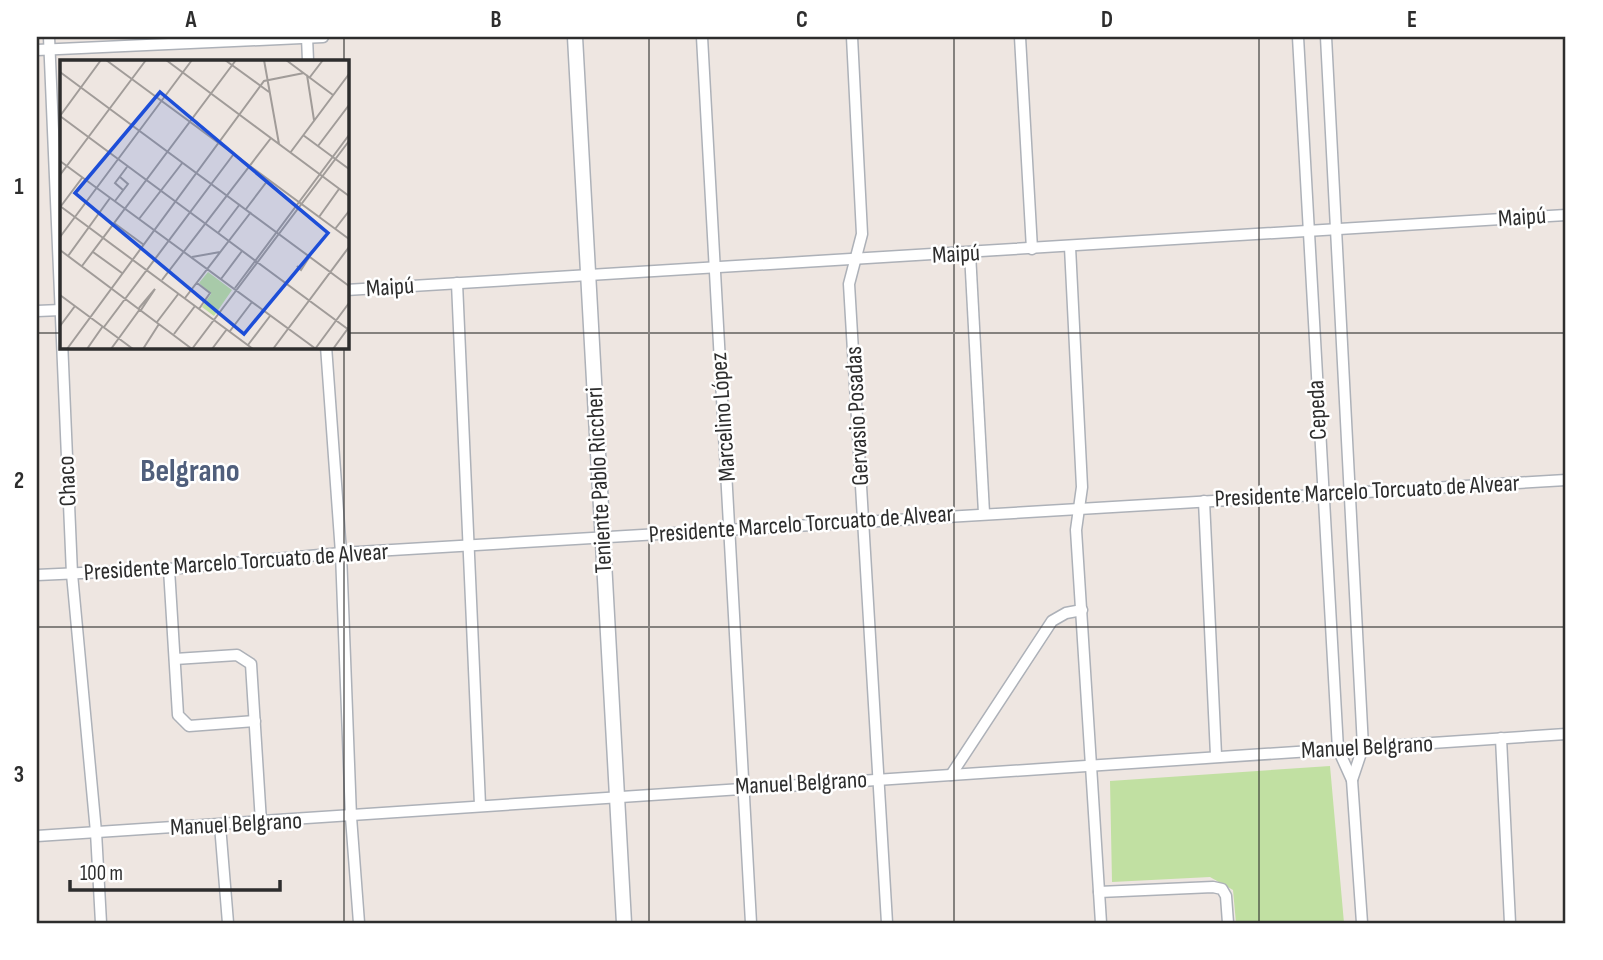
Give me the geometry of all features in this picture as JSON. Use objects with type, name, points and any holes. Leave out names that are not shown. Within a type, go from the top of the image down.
[{"type":"street","name":"Chaco","points":[[49,37],[60,310]]},
{"type":"street","points":[[307,37],[308,60]]},
{"type":"street","points":[[37,50],[323,37]]},
{"type":"street","name":"Teniente Pablo Riccheri","points":[[575,37],[624,923]]},
{"type":"street","name":"Marcelino López","points":[[702,37],[751,923]]},
{"type":"street","name":"Gervasio Posadas","points":[[852,37],[862,234],[849,284],[887,923]]},
{"type":"street","points":[[1020,37],[1032,249]]},
{"type":"street","name":"Cepeda","points":[[1298,37],[1338,749],[1352,780],[1362,923]]},
{"type":"street","name":"Cepeda","points":[[1326,37],[1363,747],[1352,780]]},
{"type":"street","name":"Maipú","points":[[348,290],[1566,215]]},
{"type":"street","points":[[1070,247],[1082,487],[1076,530],[1101,923]]},
{"type":"street","points":[[970,253],[984,513]]},
{"type":"street","points":[[457,283],[480,804]]},
{"type":"street","points":[[37,312],[60,310]]},
{"type":"street","name":"Chaco","points":[[62,348],[72,573],[96,832],[101,923]]},
{"type":"street","points":[[326,348],[341,552],[351,817],[359,923]]},
{"type":"street","name":"Presidente Marcelo Torcuato de Alvear","points":[[37,575],[169,569],[341,552],[1566,480]]},
{"type":"street","points":[[1204,501],[1216,755]]},
{"type":"street","points":[[169,569],[178,715],[188,726],[255,721]]},
{"type":"street","points":[[951,775],[1052,621],[1066,613],[1082,610]]},
{"type":"street","points":[[175,659],[237,655],[245,657],[251,664],[261,822]]},
{"type":"street","name":"Manuel Belgrano","points":[[37,836],[351,817],[480,804],[743,786],[951,775],[1091,763],[1566,734]]},
{"type":"street","points":[[1501,738],[1510,923]]},
{"type":"street","points":[[220,825],[228,923]]},
{"type":"street","points":[[1100,892],[1213,887],[1222,889],[1226,896],[1228,923]]},
{"type":"green space","points":[[1330,766],[1344,923],[1236,923],[1233,890],[1210,877],[1112,882],[1110,781]]},
{"type":"district","name":"Belgrano","points":[[190,471]]}]
